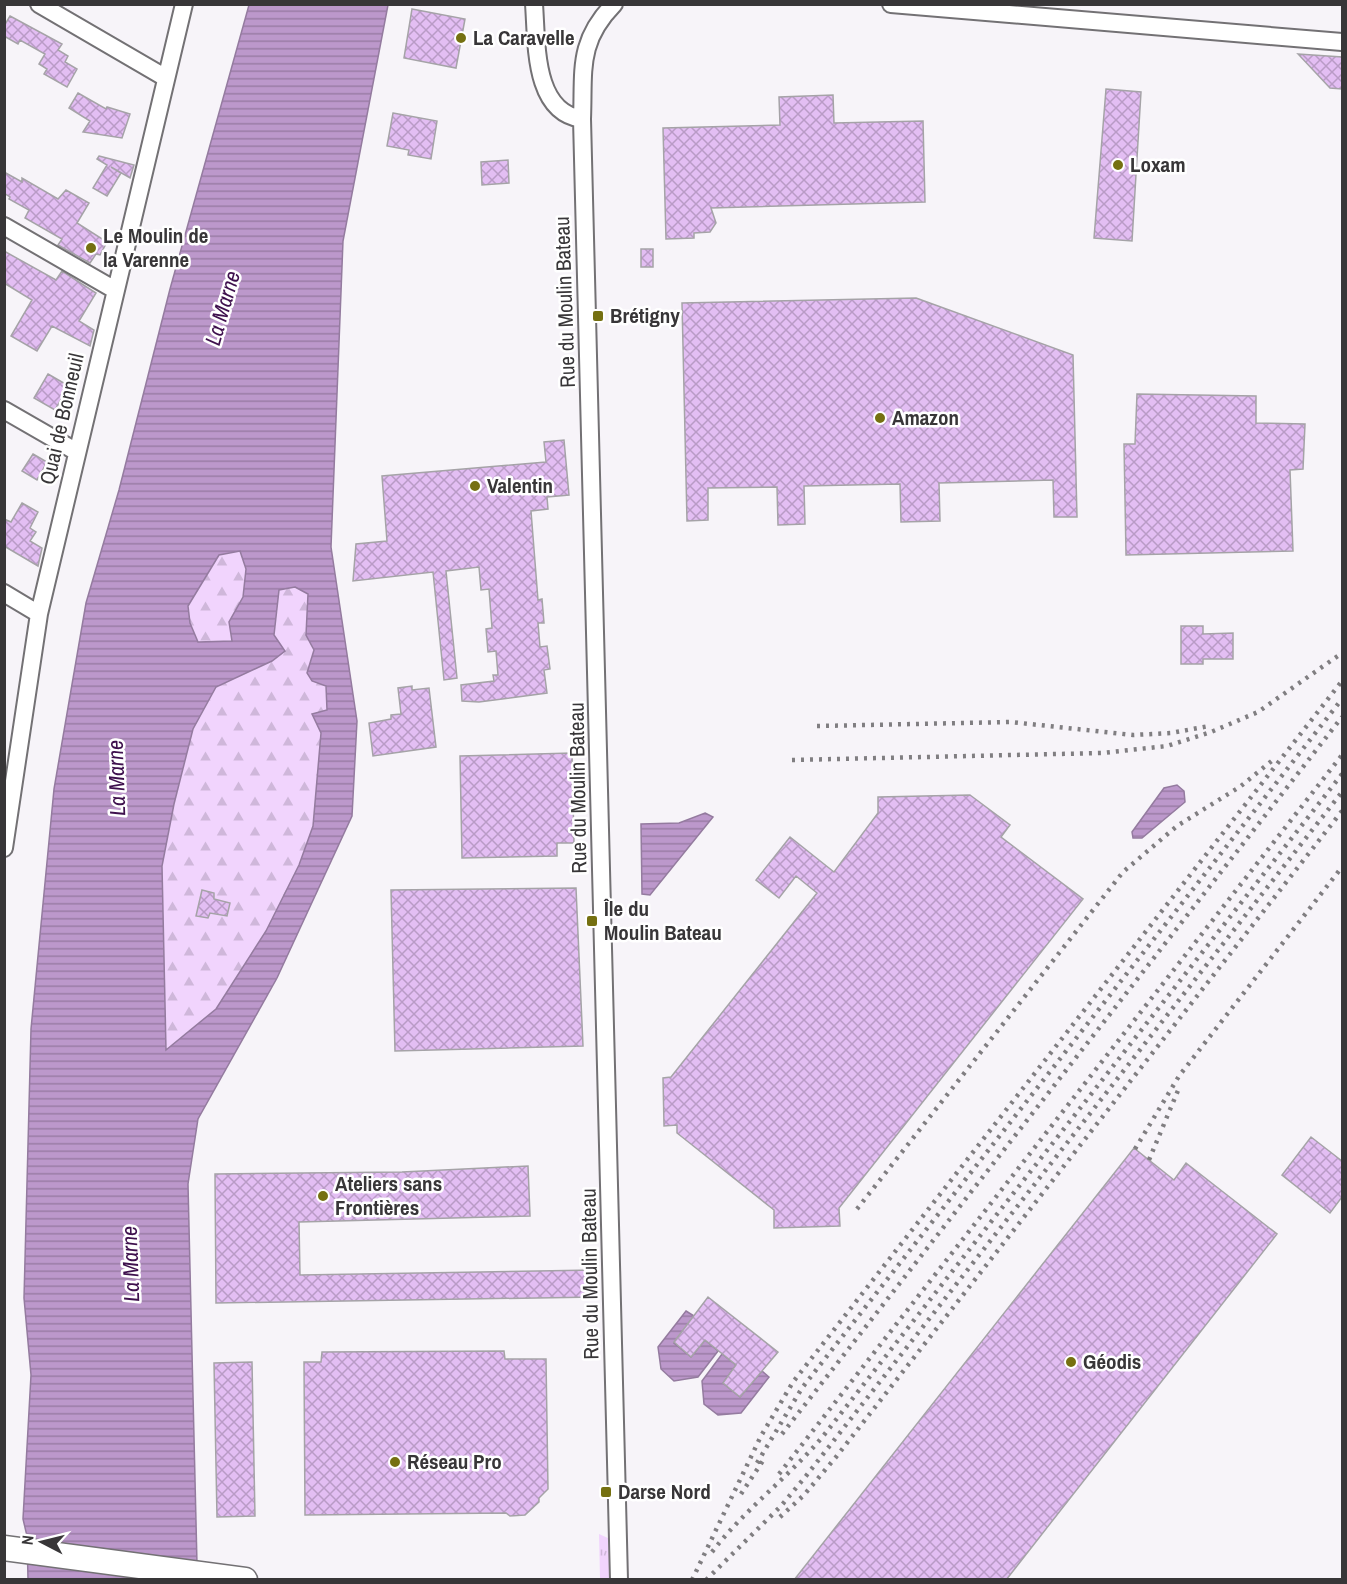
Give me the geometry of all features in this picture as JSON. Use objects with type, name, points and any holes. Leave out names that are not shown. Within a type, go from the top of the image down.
[{"type":"main road","points":[[8,1548],[234,1579]]},
{"type":"street","points":[[39,4],[166,78]]},
{"type":"street","name":"Quai de Bonneuil","points":[[4,848],[39,614],[184,4]]},
{"type":"street","points":[[534,4],[541,75],[546,91],[565,115],[582,119]]},
{"type":"street","name":"Rue du Moulin Bateau","points":[[614,4],[591,32],[585,56],[582,119],[619,1580]]},
{"type":"street","points":[[891,4],[1342,42]]},
{"type":"street","points":[[4,226],[115,291]]},
{"type":"street","points":[[4,410],[77,452]]},
{"type":"street","points":[[4,593],[39,614]]},
{"type":"green space","points":[[240,550],[246,569],[243,597],[229,622],[233,641],[198,642],[190,623],[188,606],[219,555]]},
{"type":"green space","points":[[295,587],[308,594],[306,635],[314,650],[312,681],[326,685],[327,710],[321,733],[313,826],[299,865],[266,931],[216,1009],[165,1051],[162,866],[174,804],[193,729],[216,687],[243,672],[274,635],[279,590]]},
{"type":"green space","points":[[599,1534],[610,1539],[610,1579],[600,1579]]},
{"type":"water","name":"La Marne","points":[[249,5],[388,5],[343,241],[331,547],[357,721],[352,816],[277,978],[198,1119],[188,1184],[197,1564],[201,1579],[28,1579],[27,1536],[23,1519],[31,1375],[24,1298],[31,1029],[54,789],[86,603],[119,490],[170,289]],"holes":[[[240,551],[246,569],[243,597],[229,622],[232,641],[198,642],[190,623],[188,606],[219,555]],[[295,587],[308,594],[306,635],[314,650],[307,673],[312,681],[326,686],[327,710],[312,714],[321,733],[313,826],[299,865],[266,931],[216,1009],[166,1050],[162,866],[174,804],[193,729],[216,687],[272,661],[285,651],[274,635],[279,590]]]},
{"type":"water","points":[[1177,785],[1184,791],[1185,802],[1142,838],[1133,838],[1132,832],[1164,788]]},
{"type":"water","points":[[705,813],[713,817],[650,895],[642,894],[641,824],[679,823]]},
{"type":"water","points":[[686,1311],[694,1316],[674,1343],[691,1357],[705,1340],[718,1351],[698,1377],[674,1381],[661,1369],[658,1347]]},
{"type":"water","points":[[722,1354],[736,1365],[723,1383],[740,1397],[762,1371],[769,1377],[741,1413],[718,1415],[704,1404],[702,1381]]},
{"type":"building","points":[[412,9],[465,19],[456,68],[404,58]]},
{"type":"building","points":[[10,16],[62,44],[58,50],[68,56],[65,62],[77,69],[67,87],[44,74],[47,69],[39,64],[45,54],[20,40],[18,44],[4,36],[4,26]]},
{"type":"building","points":[[1298,54],[1342,57],[1342,89],[1330,88]]},
{"type":"building","name":"Loxam","points":[[1106,89],[1141,92],[1132,241],[1094,238]]},
{"type":"building","points":[[78,93],[106,109],[107,107],[130,114],[122,138],[83,132],[90,121],[69,108]]},
{"type":"building","points":[[833,95],[834,123],[923,121],[925,202],[711,208],[716,223],[710,232],[694,233],[694,238],[666,239],[663,128],[780,125],[779,97]]},
{"type":"building","points":[[393,113],[437,121],[431,159],[408,155],[409,150],[387,146]]},
{"type":"building","points":[[99,156],[134,165],[130,178],[111,167],[121,173],[107,196],[93,188],[107,165],[97,159]]},
{"type":"building","points":[[508,160],[509,183],[482,185],[481,162]]},
{"type":"building","points":[[4,172],[22,182],[22,178],[58,199],[66,190],[89,203],[77,223],[107,242],[100,255],[96,254],[90,263],[58,245],[62,239],[25,218],[29,210],[9,199],[10,197],[4,193]]},
{"type":"building","points":[[641,249],[653,249],[653,267],[641,267]]},
{"type":"building","points":[[4,251],[56,280],[62,271],[96,293],[79,321],[94,330],[90,346],[52,326],[37,351],[11,336],[32,300],[4,283]]},
{"type":"building","name":"Amazon","points":[[916,298],[1073,355],[1077,517],[1054,517],[1053,480],[939,483],[940,521],[901,522],[900,484],[804,486],[805,524],[778,525],[777,487],[708,488],[708,520],[687,521],[682,303]]},
{"type":"building","points":[[48,374],[69,386],[55,410],[34,398]]},
{"type":"building","points":[[1137,394],[1256,396],[1256,423],[1305,424],[1303,469],[1290,470],[1293,551],[1126,555],[1124,444],[1135,444]]},
{"type":"building","points":[[564,440],[569,495],[547,497],[548,509],[531,511],[538,600],[542,599],[544,623],[538,623],[540,647],[547,646],[550,669],[544,670],[547,693],[479,702],[462,701],[461,685],[494,681],[493,675],[498,675],[496,651],[488,652],[486,629],[492,628],[489,589],[481,590],[479,567],[446,571],[457,678],[444,680],[433,572],[353,581],[356,544],[387,541],[382,476],[546,462],[544,442]]},
{"type":"building","points":[[33,454],[47,462],[37,480],[22,471]]},
{"type":"building","points":[[22,503],[38,512],[30,528],[36,532],[30,541],[42,548],[38,566],[4,546],[4,519],[11,522]]},
{"type":"building","points":[[1181,626],[1203,626],[1203,634],[1233,633],[1233,659],[1203,659],[1203,664],[1181,664]]},
{"type":"building","points":[[412,686],[412,690],[429,688],[436,747],[373,756],[369,723],[391,719],[391,715],[401,714],[398,688]]},
{"type":"building","points":[[572,753],[574,843],[557,843],[557,856],[462,858],[460,756]]},
{"type":"building","points":[[970,795],[1010,825],[1001,837],[1083,899],[839,1208],[840,1226],[774,1228],[774,1210],[677,1133],[677,1125],[664,1126],[663,1078],[671,1077],[817,893],[796,876],[779,898],[756,880],[790,837],[834,872],[878,813],[878,797]]},
{"type":"building","points":[[576,888],[583,1046],[395,1051],[391,890]]},
{"type":"building","points":[[202,890],[214,893],[214,899],[230,903],[227,916],[210,913],[208,918],[196,916]]},
{"type":"building","points":[[1311,1137],[1342,1161],[1342,1197],[1330,1213],[1282,1175]]},
{"type":"building","name":"Géodis","points":[[1134,1148],[1174,1180],[1186,1163],[1277,1234],[1006,1580],[794,1580]]},
{"type":"building","points":[[528,1166],[530,1216],[299,1222],[300,1275],[594,1270],[595,1297],[216,1303],[215,1174],[402,1172]]},
{"type":"building","points":[[708,1297],[778,1352],[740,1397],[723,1383],[736,1365],[705,1340],[691,1357],[674,1342]]},
{"type":"building","points":[[504,1351],[505,1359],[546,1359],[548,1489],[539,1498],[539,1502],[525,1515],[510,1516],[506,1513],[305,1515],[304,1362],[321,1362],[322,1352]]},
{"type":"building","points":[[252,1362],[255,1516],[217,1517],[214,1363]]},
{"type":"railway","points":[[792,760],[1102,753],[1167,746],[1211,732],[1258,712],[1342,653]]},
{"type":"railway","points":[[692,1580],[761,1436],[793,1382],[1342,681]]},
{"type":"railway","points":[[757,1463],[802,1388],[1342,699]]},
{"type":"railway","points":[[782,1434],[1342,717]]},
{"type":"railway","points":[[817,726],[1011,722],[1133,735],[1171,733],[1209,726]]},
{"type":"railway","points":[[779,1474],[1342,755]]},
{"type":"railway","points":[[857,1209],[1123,872],[1177,826],[1241,786],[1274,759]]},
{"type":"railway","points":[[712,1552],[738,1521],[824,1435],[1342,774]]},
{"type":"railway","points":[[706,1580],[781,1506],[806,1476],[1342,792]]},
{"type":"railway","points":[[780,1517],[804,1495],[836,1457],[1342,811]]},
{"type":"railway","points":[[1135,1149],[1179,1076],[1342,867]]},
{"type":"railway","points":[[1149,1160],[1179,1088]]},
{"type":"railway","points":[[741,1494],[764,1459]]},
{"type":"place","name":"La Caravelle","points":[[461,38]]},
{"type":"place","name":"Loxam","points":[[1118,165]]},
{"type":"place","name":"Le Moulin de la Varenne","points":[[91,248]]},
{"type":"place","name":"Brétigny","points":[[598,316]]},
{"type":"place","name":"Amazon","points":[[880,418]]},
{"type":"place","name":"Valentin","points":[[475,486]]},
{"type":"place","name":"Île du Moulin Bateau","points":[[592,921]]},
{"type":"place","name":"Ateliers sans Frontières","points":[[323,1196]]},
{"type":"place","name":"Géodis","points":[[1071,1362]]},
{"type":"place","name":"Réseau Pro","points":[[395,1462]]},
{"type":"place","name":"Darse Nord","points":[[606,1492]]}]
